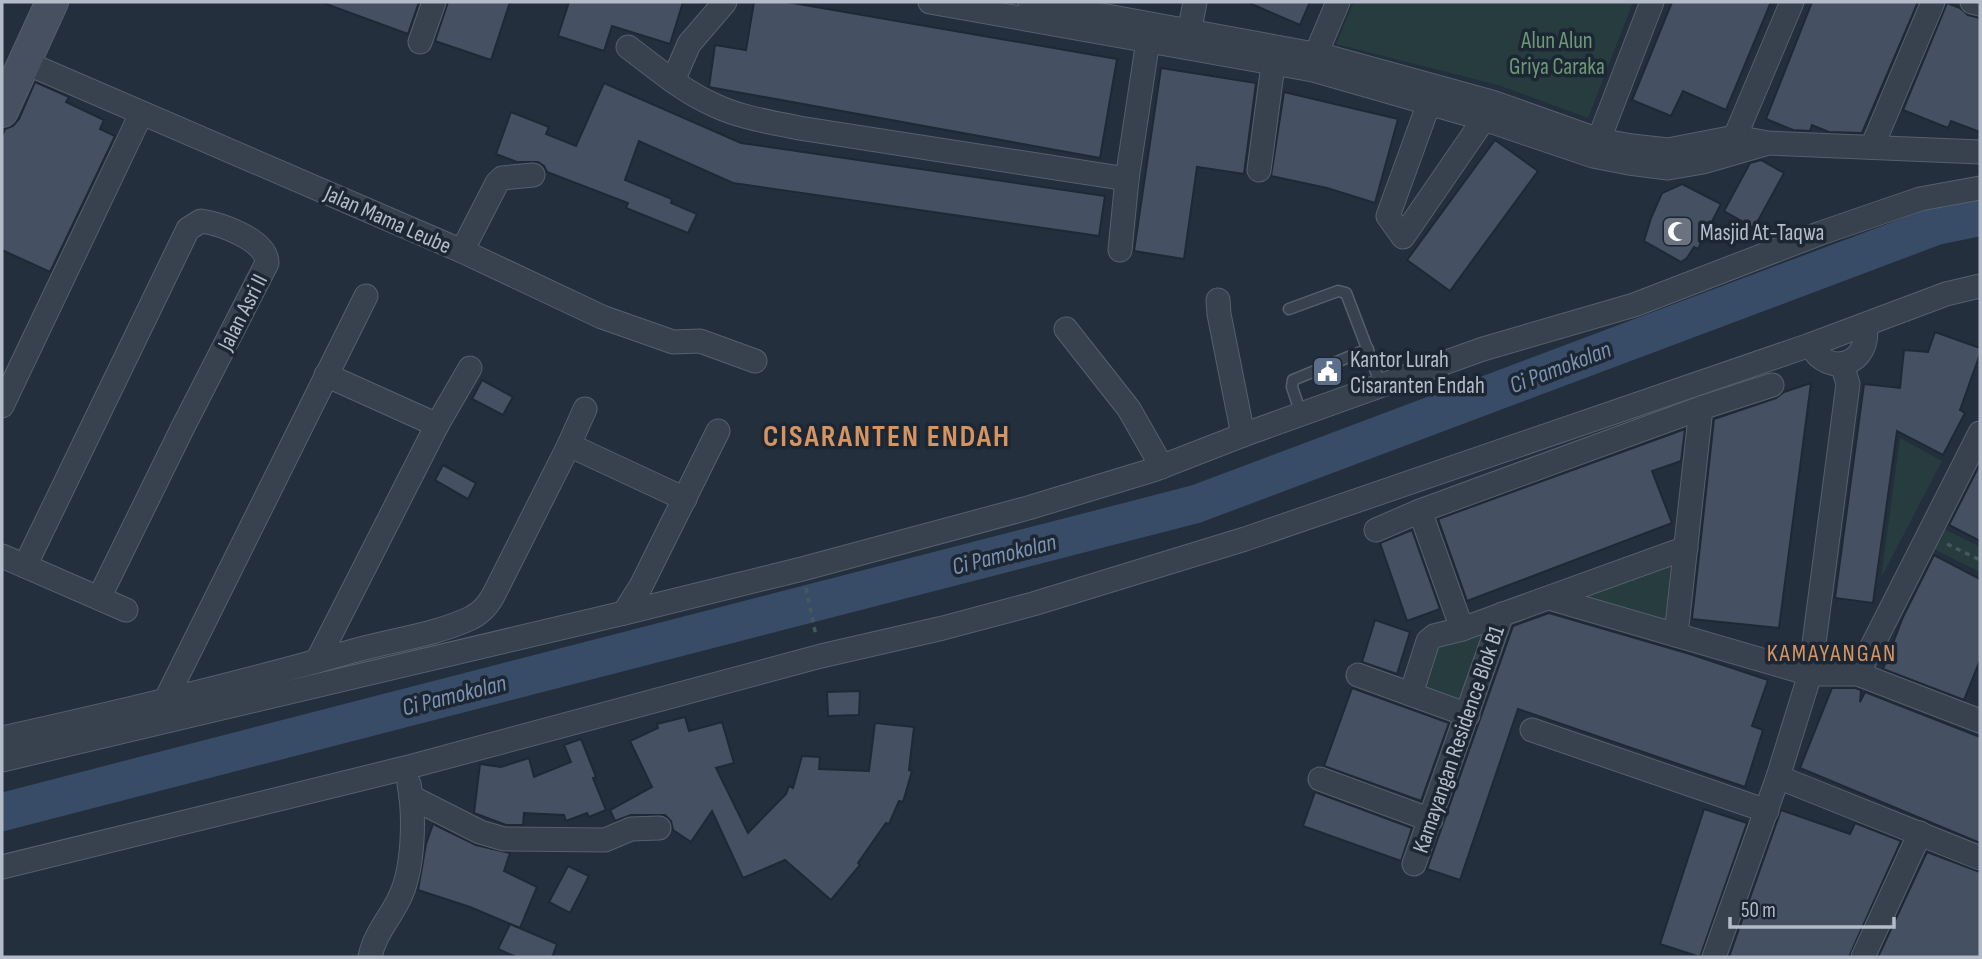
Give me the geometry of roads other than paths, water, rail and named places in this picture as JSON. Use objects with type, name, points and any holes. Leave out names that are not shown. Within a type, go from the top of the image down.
[{"type":"main road","points":[[2,111],[52,2]]},
{"type":"street","points":[[420,42],[434,2]]},
{"type":"street","points":[[673,81],[689,44],[725,2]]},
{"type":"street","points":[[930,2],[1150,33],[1315,62],[1492,102],[1596,148]]},
{"type":"street","points":[[1030,2],[1150,33]]},
{"type":"street","points":[[1187,39],[1195,2]]},
{"type":"street","points":[[1315,62],[1338,2]]},
{"type":"street","points":[[1596,148],[1652,2]]},
{"type":"street","points":[[1735,146],[1792,2]]},
{"type":"street","points":[[1872,148],[1933,2]]},
{"type":"street","points":[[1972,2],[1980,4]]},
{"type":"street","points":[[1120,250],[1127,179],[1150,33]]},
{"type":"street","points":[[628,47],[673,81],[714,106],[749,118],[1127,179]]},
{"type":"street","points":[[1259,170],[1274,55]]},
{"type":"street","name":"Jalan Mama Leube","points":[[24,62],[462,251],[602,317],[673,342],[700,341],[755,361]]},
{"type":"street","points":[[1315,62],[1429,103],[1596,148],[1668,150],[1769,143],[1980,152]]},
{"type":"street","points":[[1429,103],[1388,216],[1403,237],[1484,119]]},
{"type":"street","points":[[2,406],[141,114]]},
{"type":"street","points":[[462,251],[497,183],[502,178],[533,175]]},
{"type":"street","points":[[2,760],[169,710],[624,613],[1028,508],[1162,467],[1483,349],[1634,305],[1821,233],[1920,199],[1980,188]]},
{"type":"street","name":"Jalan Asri II","points":[[25,566],[188,229],[201,221],[227,228],[263,248],[267,254],[267,263],[99,598]]},
{"type":"street","points":[[2,867],[405,768],[821,656],[1033,604],[1258,535],[1810,345],[1946,295],[1980,286]]},
{"type":"street","points":[[169,710],[326,375],[366,296]]},
{"type":"street","points":[[1218,300],[1243,435]]},
{"type":"street","points":[[1714,957],[1779,777],[1810,674],[1845,374],[1852,360],[1860,354],[1865,345],[1865,325]]},
{"type":"street","points":[[1066,329],[1129,409],[1162,467]]},
{"type":"street","points":[[1810,345],[1815,354],[1845,374]]},
{"type":"street","points":[[317,661],[470,368]]},
{"type":"street","points":[[326,375],[438,425]]},
{"type":"street","points":[[1376,530],[1420,511],[1772,384]]},
{"type":"street","points":[[1676,635],[1701,408]]},
{"type":"street","points":[[169,710],[317,661],[464,621],[485,609],[585,409]]},
{"type":"street","points":[[624,613],[641,586],[718,431]]},
{"type":"street","points":[[1858,674],[1980,433]]},
{"type":"street","points":[[569,445],[685,499]]},
{"type":"street","points":[[1420,511],[1462,629]]},
{"type":"street","points":[[1411,694],[1428,641],[1434,636],[1462,629],[1686,548]]},
{"type":"street","points":[[2,556],[127,610]]},
{"type":"street","points":[[1549,598],[1810,674],[1858,674],[1978,716]]},
{"type":"street","name":"Kamayangan Residence Blok B1","points":[[1414,864],[1502,614]]},
{"type":"street","points":[[1358,675],[1468,715]]},
{"type":"street","points":[[2,738],[139,718]]},
{"type":"street","points":[[1532,730],[1766,811]]},
{"type":"street","points":[[371,956],[372,946],[400,897],[407,876],[411,851],[411,797],[405,768]]},
{"type":"street","points":[[1779,777],[1980,858]]},
{"type":"street","points":[[1320,779],[1431,820]]},
{"type":"street","points":[[411,797],[480,832],[504,839],[606,840],[631,829],[659,828]]},
{"type":"street","points":[[1863,957],[1920,833]]},
{"type":"lane","points":[[1289,309],[1338,291],[1346,293],[1381,385]]},
{"type":"lane","points":[[1301,414],[1292,387],[1293,380],[1368,349]]},
{"type":"waterway","name":"Ci Pamokolan","points":[[2,812],[1196,504],[1936,226],[1980,217]]},
{"type":"place","name":"Masjid At-Taqwa","points":[[1677,232]]},
{"type":"place","name":"Kantor Lurah Cisaranten Endah","points":[[1327,372]]},
{"type":"district","name":"CISARANTEN ENDAH","points":[[887,436]]},
{"type":"district","name":"KAMAYANGAN","points":[[1832,653]]},
{"type":"park label","name":"Alun Alun Griya Caraka","points":[[1557,53]]}]
